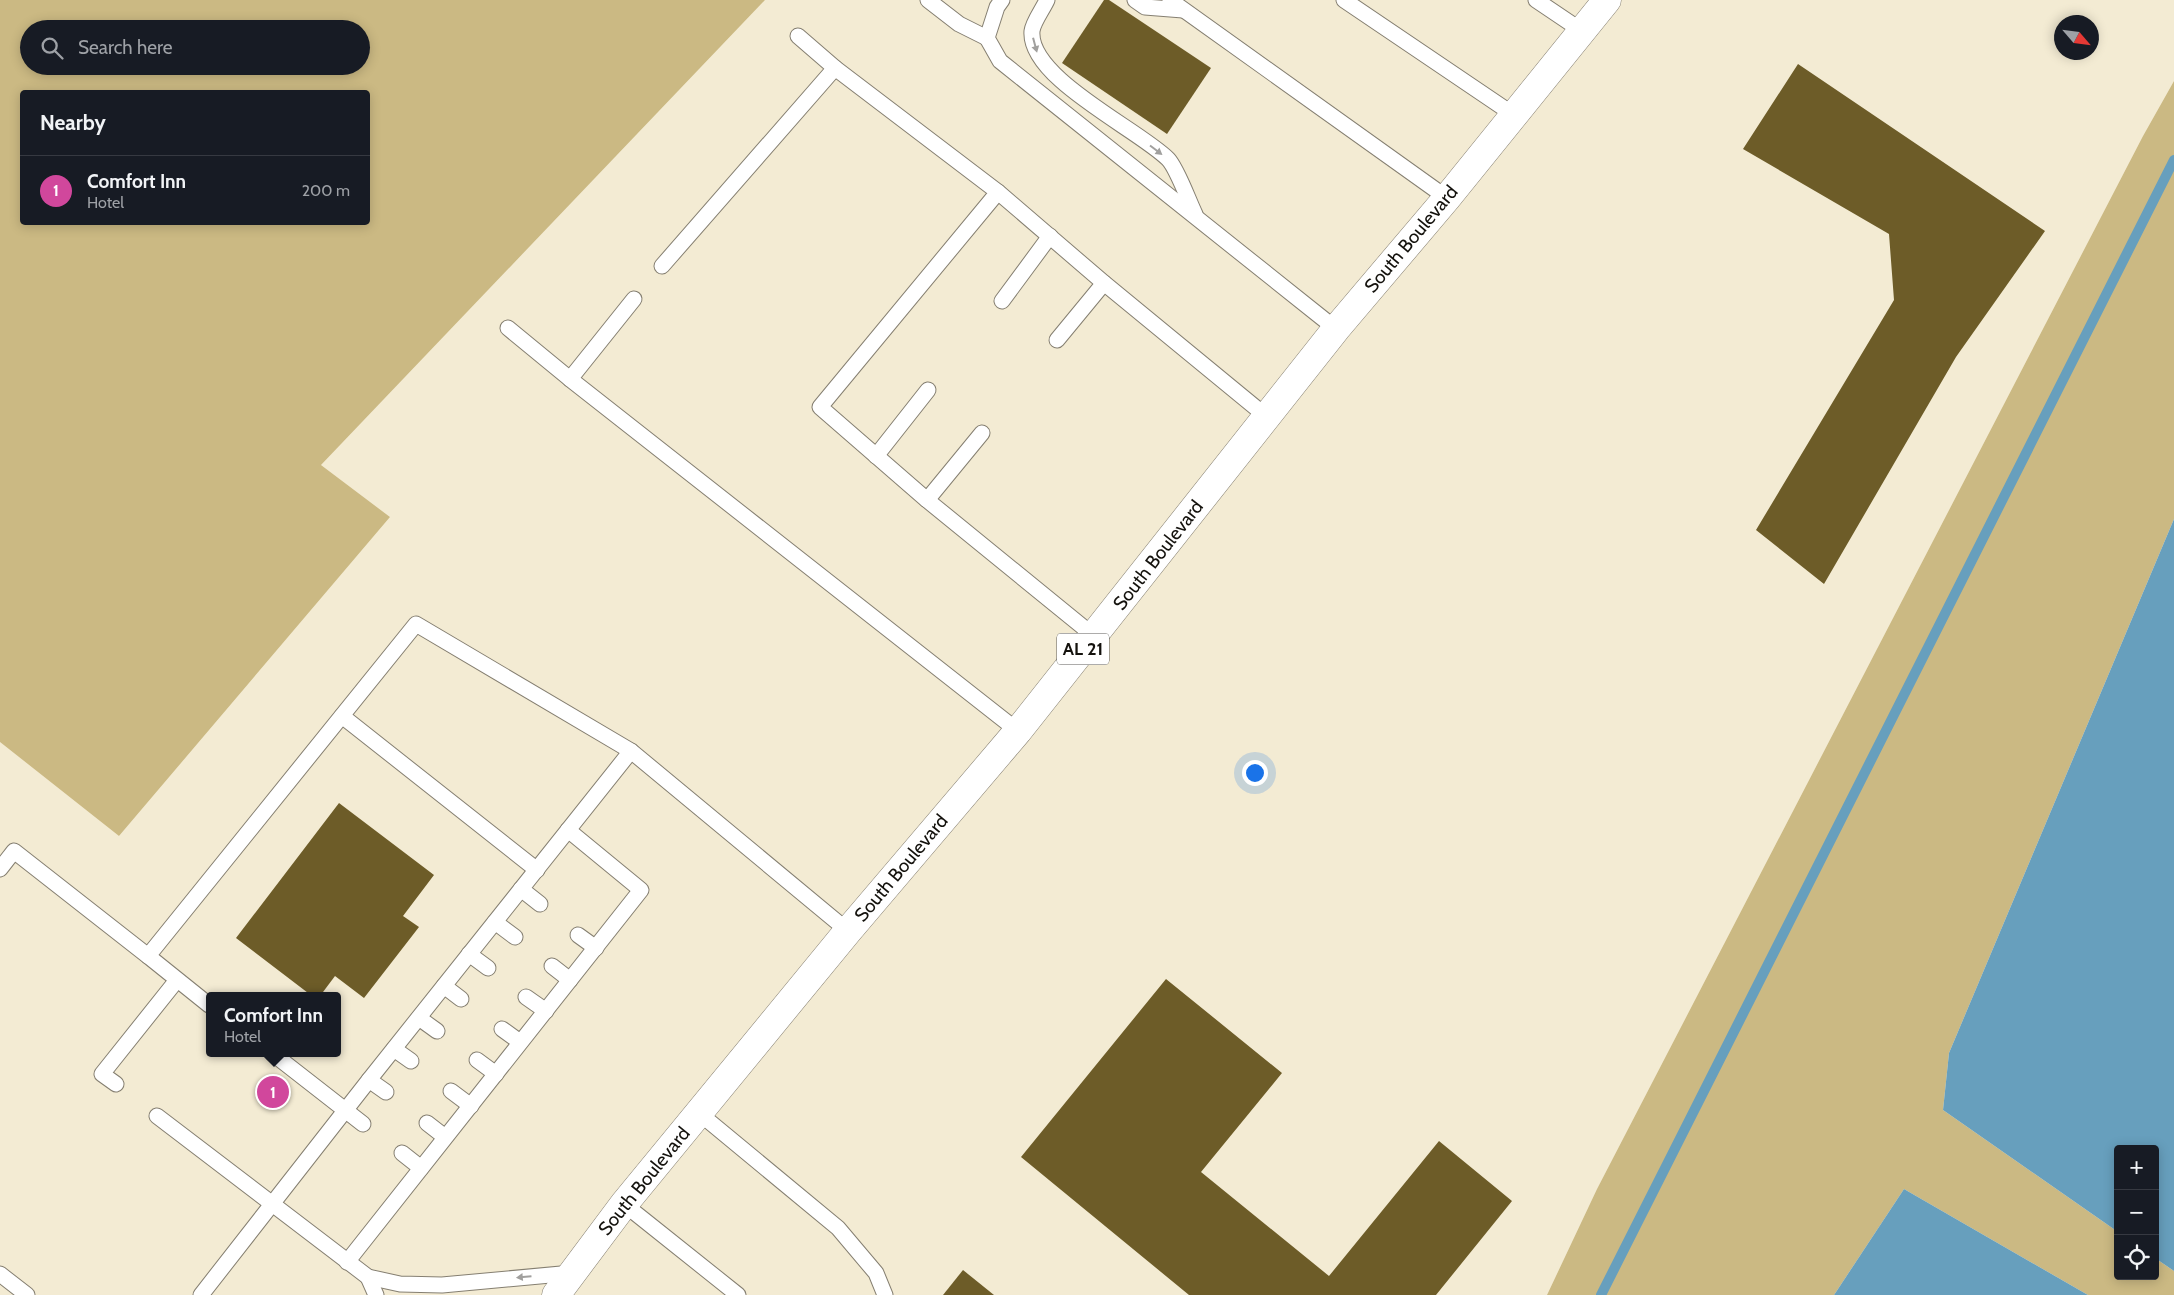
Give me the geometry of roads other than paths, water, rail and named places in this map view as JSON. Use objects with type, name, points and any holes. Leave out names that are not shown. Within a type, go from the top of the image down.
[{"type":"main road","name":"South Boulevard","points":[[556,1295],[624,1204],[848,931],[1018,731],[1336,329],[1447,198],[1607,0]]},
{"type":"lane","points":[[928,0],[959,24],[987,38],[1000,61],[1336,329]]},
{"type":"lane","points":[[987,38],[997,7],[1002,0]]},
{"type":"lane","points":[[1047,0],[1032,30],[1034,49],[1053,73],[1088,101],[1170,160],[1196,217]]},
{"type":"lane","points":[[1135,0],[1145,7],[1184,10]]},
{"type":"lane","points":[[1170,0],[1447,198]]},
{"type":"lane","points":[[1344,0],[1514,115]]},
{"type":"lane","points":[[1536,0],[1582,31]]},
{"type":"lane","points":[[798,36],[835,68],[998,192],[1104,283],[1267,417]]},
{"type":"lane","points":[[662,266],[835,68]]},
{"type":"lane","points":[[998,192],[820,406],[927,500],[1094,636]]},
{"type":"lane","points":[[1002,301],[1050,236]]},
{"type":"lane","points":[[1058,340],[1104,283]]},
{"type":"lane","points":[[570,379],[634,299]]},
{"type":"lane","points":[[508,328],[570,379],[1018,731]]},
{"type":"lane","points":[[876,456],[928,390]]},
{"type":"lane","points":[[927,500],[982,433]]},
{"type":"lane","points":[[148,956],[416,624],[631,751],[848,931]]},
{"type":"lane","points":[[342,716],[536,870]]},
{"type":"lane","points":[[201,1295],[345,1110],[631,751]]},
{"type":"lane","points":[[347,1262],[640,890],[568,830]]},
{"type":"lane","points":[[0,869],[14,851],[206,1002]]},
{"type":"lane","points":[[521,889],[540,904]]},
{"type":"lane","points":[[495,922],[515,937]]},
{"type":"lane","points":[[578,935],[596,948]]},
{"type":"lane","points":[[469,954],[488,968]]},
{"type":"lane","points":[[552,966],[570,980]]},
{"type":"lane","points":[[116,1084],[102,1074],[177,980]]},
{"type":"lane","points":[[444,986],[461,998]]},
{"type":"lane","points":[[526,997],[546,1011]]},
{"type":"lane","points":[[420,1018],[437,1030]]},
{"type":"lane","points":[[502,1029],[520,1042]]},
{"type":"lane","points":[[394,1049],[411,1061]]},
{"type":"lane","points":[[277,1057],[363,1124]]},
{"type":"lane","points":[[477,1060],[496,1074]]},
{"type":"lane","points":[[370,1080],[386,1092]]},
{"type":"lane","points":[[451,1091],[470,1106]]},
{"type":"lane","points":[[700,1113],[838,1228],[876,1273],[884,1295]]},
{"type":"lane","points":[[157,1116],[368,1277],[400,1284],[442,1285],[572,1273]]},
{"type":"lane","points":[[426,1123],[445,1137]]},
{"type":"lane","points":[[402,1153],[421,1168]]},
{"type":"lane","points":[[624,1204],[738,1295]]},
{"type":"lane","points":[[0,1274],[27,1295]]},
{"type":"lane","points":[[368,1277],[376,1295]]},
{"type":"water","points":[[2174,519],[2174,1271],[2159,1261],[2159,1145],[2114,1145],[2114,1229],[1943,1110],[1949,1053]]},
{"type":"water","points":[[1904,1189],[2088,1295],[1834,1295]]},
{"type":"waterway","points":[[1601,1295],[2174,160]]},
{"type":"place","name":"Comfort Inn","points":[[273,1092]]}]
